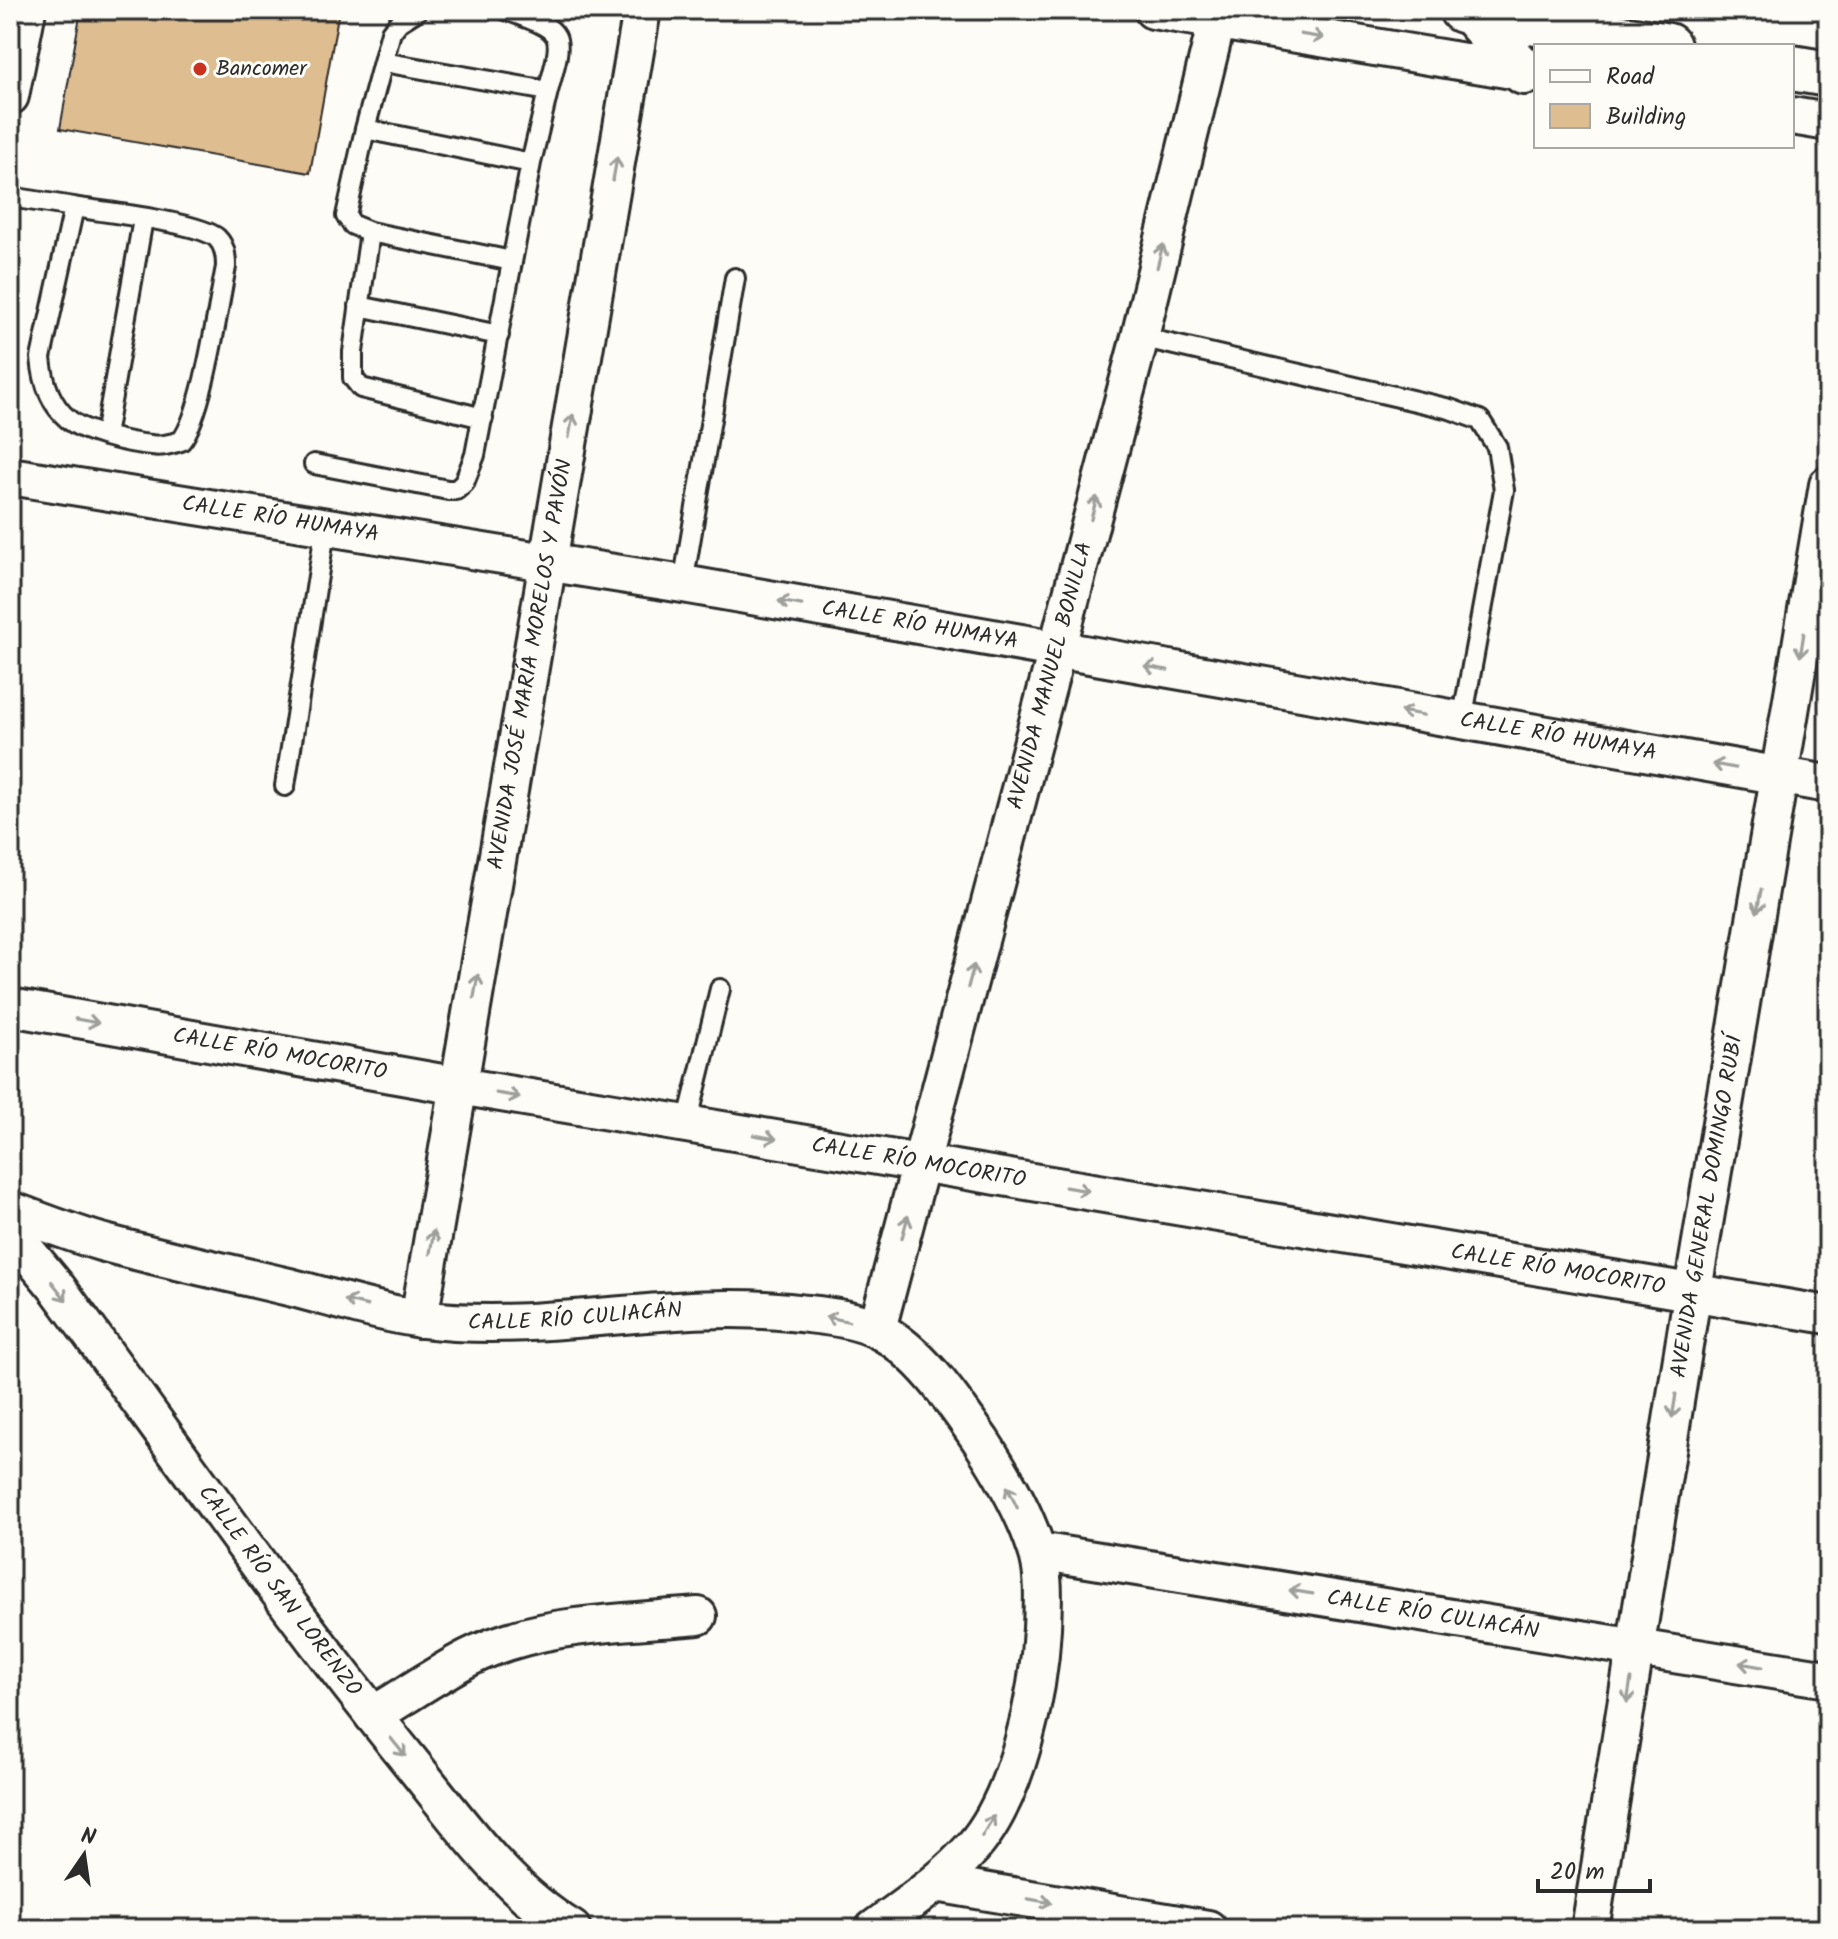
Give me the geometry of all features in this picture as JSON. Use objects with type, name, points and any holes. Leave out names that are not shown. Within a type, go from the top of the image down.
[{"type":"main road","points":[[1466,11],[1656,44]]},
{"type":"main road","points":[[1466,11],[1530,73]]},
{"type":"main road","points":[[1794,68],[1828,74]]},
{"type":"street","points":[[10,96],[27,10]]},
{"type":"street","name":"AVENIDA JOSÉ MARÍA MORELOS Y PAVÓN","points":[[419,1319],[642,10]]},
{"type":"street","points":[[1153,10],[1530,73]]},
{"type":"street","name":"AVENIDA MANUEL BONILLA","points":[[877,1329],[1140,337],[1217,21]]},
{"type":"street","points":[[1794,116],[1828,122]]},
{"type":"street","name":"CALLE RÍO HUMAYA","points":[[10,476],[548,561],[1828,784]]},
{"type":"street","name":"AVENIDA GENERAL DOMINGO RUBÍ","points":[[1590,1929],[1828,485]]},
{"type":"street","name":"CALLE RÍO MOCORITO","points":[[10,1007],[459,1086],[1828,1315]]},
{"type":"street","name":"CALLE RÍO CULIACÁN","points":[[10,1210],[99,1241],[419,1319],[532,1324],[703,1309],[764,1309],[829,1316],[877,1329],[900,1345],[963,1415],[990,1456],[1038,1551],[1043,1598],[1039,1672],[1021,1746],[1003,1797],[987,1829],[971,1850],[936,1883]]},
{"type":"street","name":"CALLE RÍO SAN LORENZO","points":[[10,1231],[58,1289],[373,1715],[493,1863],[572,1929]]},
{"type":"street","name":"CALLE RÍO CULIACÁN","points":[[1038,1551],[1828,1679]]},
{"type":"street","points":[[373,1715],[468,1658],[523,1637],[561,1629],[698,1616]]},
{"type":"street","points":[[874,1929],[936,1883],[1208,1929]]},
{"type":"lane","points":[[418,10],[399,22],[391,32],[346,216],[353,225],[370,232],[512,261]]},
{"type":"lane","points":[[314,464],[456,490],[464,483],[475,455],[531,163],[558,56],[554,31],[548,25],[506,10]]},
{"type":"lane","points":[[383,62],[548,91]]},
{"type":"lane","points":[[365,129],[531,163]]},
{"type":"lane","points":[[10,197],[74,207],[185,226],[213,235],[220,241],[226,252],[226,267],[191,430],[181,441],[151,446],[105,436],[69,421],[56,406],[42,374],[41,358],[74,207]]},
{"type":"lane","points":[[105,436],[143,219]]},
{"type":"lane","points":[[370,232],[353,378],[361,388],[483,418]]},
{"type":"lane","points":[[683,584],[735,278]]},
{"type":"lane","points":[[359,306],[499,335]]},
{"type":"lane","points":[[1140,337],[1450,409],[1480,420],[1497,447],[1504,490],[1462,721]]},
{"type":"lane","points":[[285,786],[326,525]]},
{"type":"lane","points":[[687,1124],[720,989]]},
{"type":"building","name":"Bancomer","points":[[81,10],[339,10],[310,173],[60,129]]},
{"type":"place","name":"Bancomer","points":[[200,69]]}]
